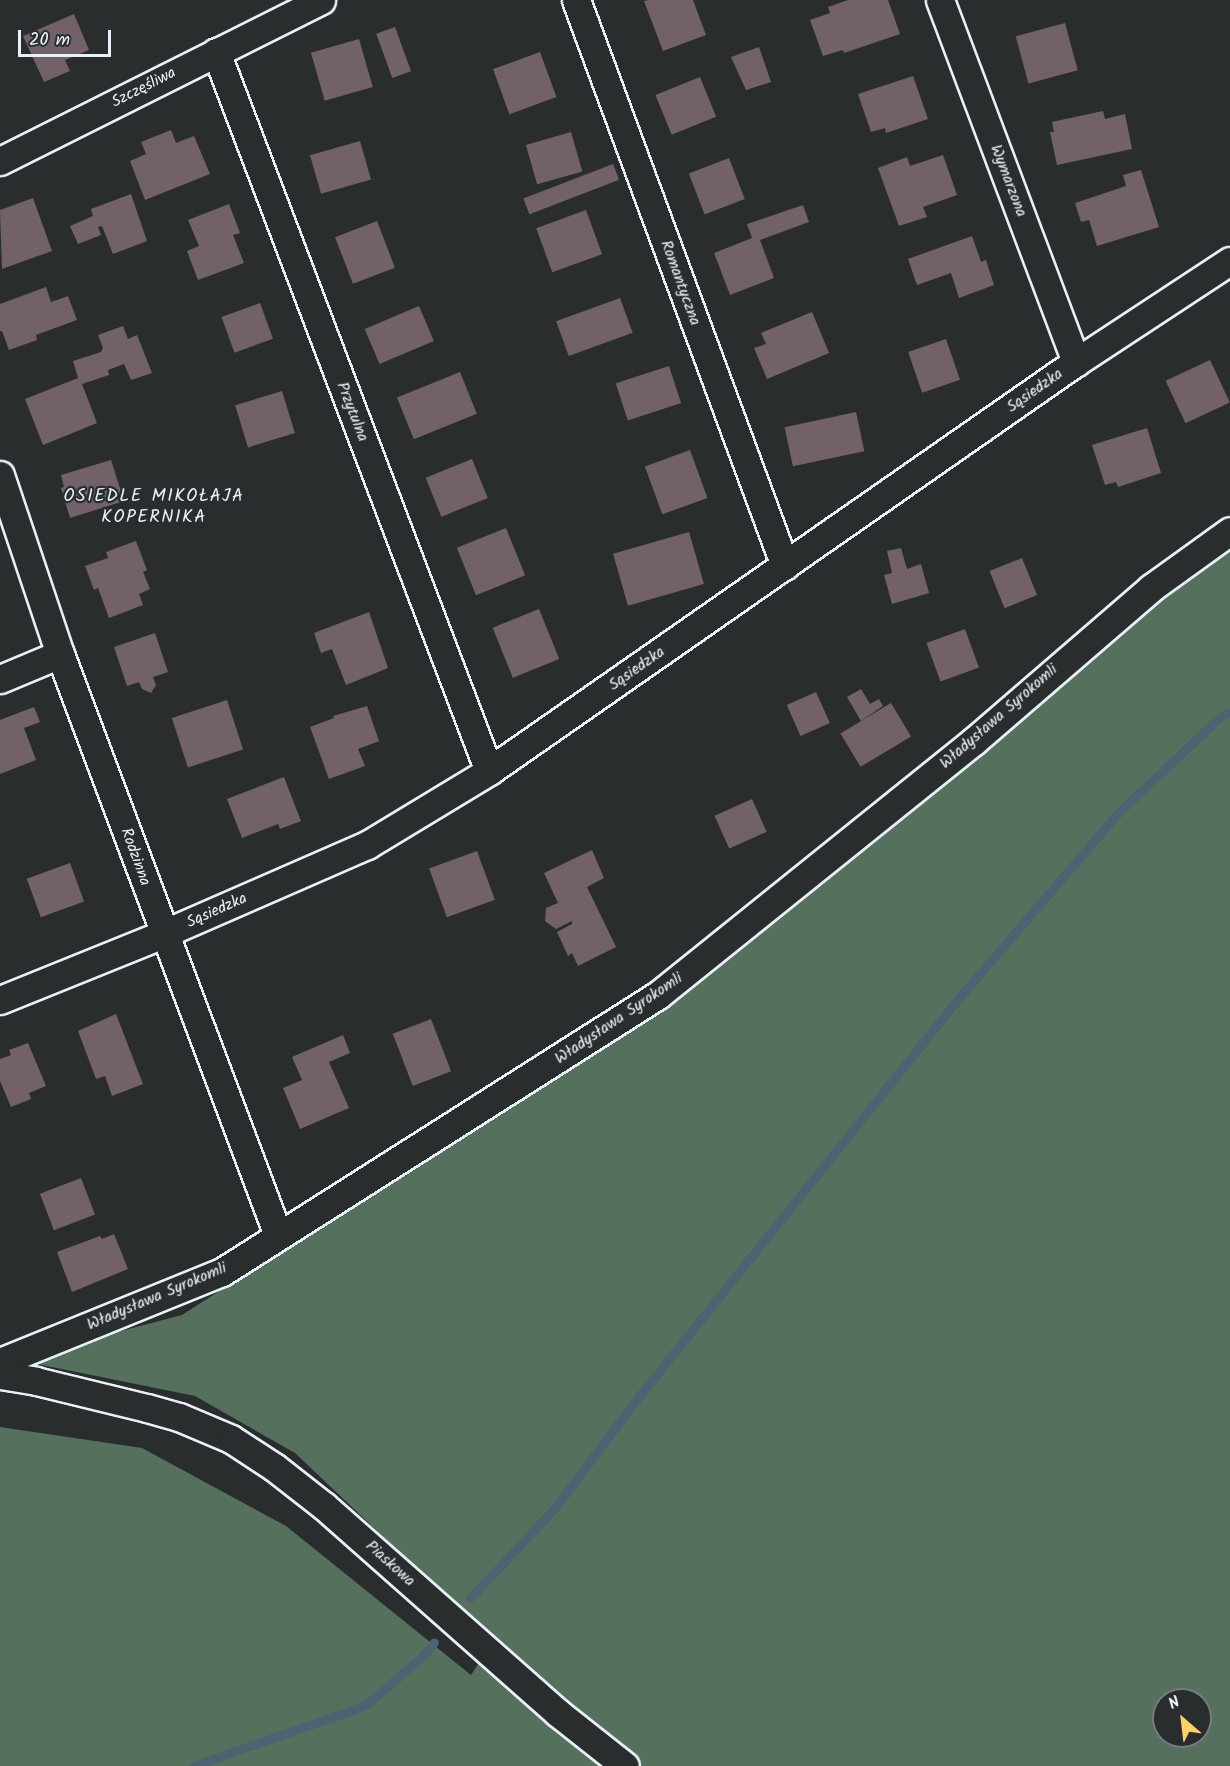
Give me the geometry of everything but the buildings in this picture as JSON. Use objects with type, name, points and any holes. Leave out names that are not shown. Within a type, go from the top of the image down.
[{"type":"street","name":"Szczęśliwa","points":[[0,161],[321,0]]},
{"type":"street","name":"Romantyczna","points":[[576,0],[785,566]]},
{"type":"street","name":"Wymarzona","points":[[940,0],[1076,362]]},
{"type":"street","name":"Przytulna","points":[[216,52],[489,771]]},
{"type":"street","name":"Sąsiedzka","points":[[0,1000],[164,934],[368,845],[489,771],[1076,362],[1230,261]]},
{"type":"street","name":"Rodzinna","points":[[0,475],[60,654],[278,1235]]},
{"type":"street","name":"Władysława Syrokomli","points":[[0,1362],[222,1272],[658,996],[974,741],[1151,588],[1230,531]]},
{"type":"street","points":[[0,679],[60,654]]},
{"type":"street","name":"Piaskowa","points":[[0,1375],[36,1381],[179,1417],[231,1439],[274,1467],[324,1506],[550,1706],[625,1766]]},
{"type":"green space","points":[[1230,540],[1230,1766],[0,1766],[0,1427],[142,1448],[286,1526],[471,1675],[493,1641],[295,1453],[195,1396],[37,1364],[41,1352],[182,1315],[687,991],[957,769],[1205,557]]},
{"type":"waterway","points":[[470,1598],[554,1509],[640,1395],[958,999],[1118,813],[1221,716],[1230,712]]},
{"type":"waterway","points":[[193,1766],[366,1705],[424,1655],[434,1642]]},
{"type":"district","name":"OSIEDLE MIKOŁAJA KOPERNIKA","points":[[154,508]]}]
